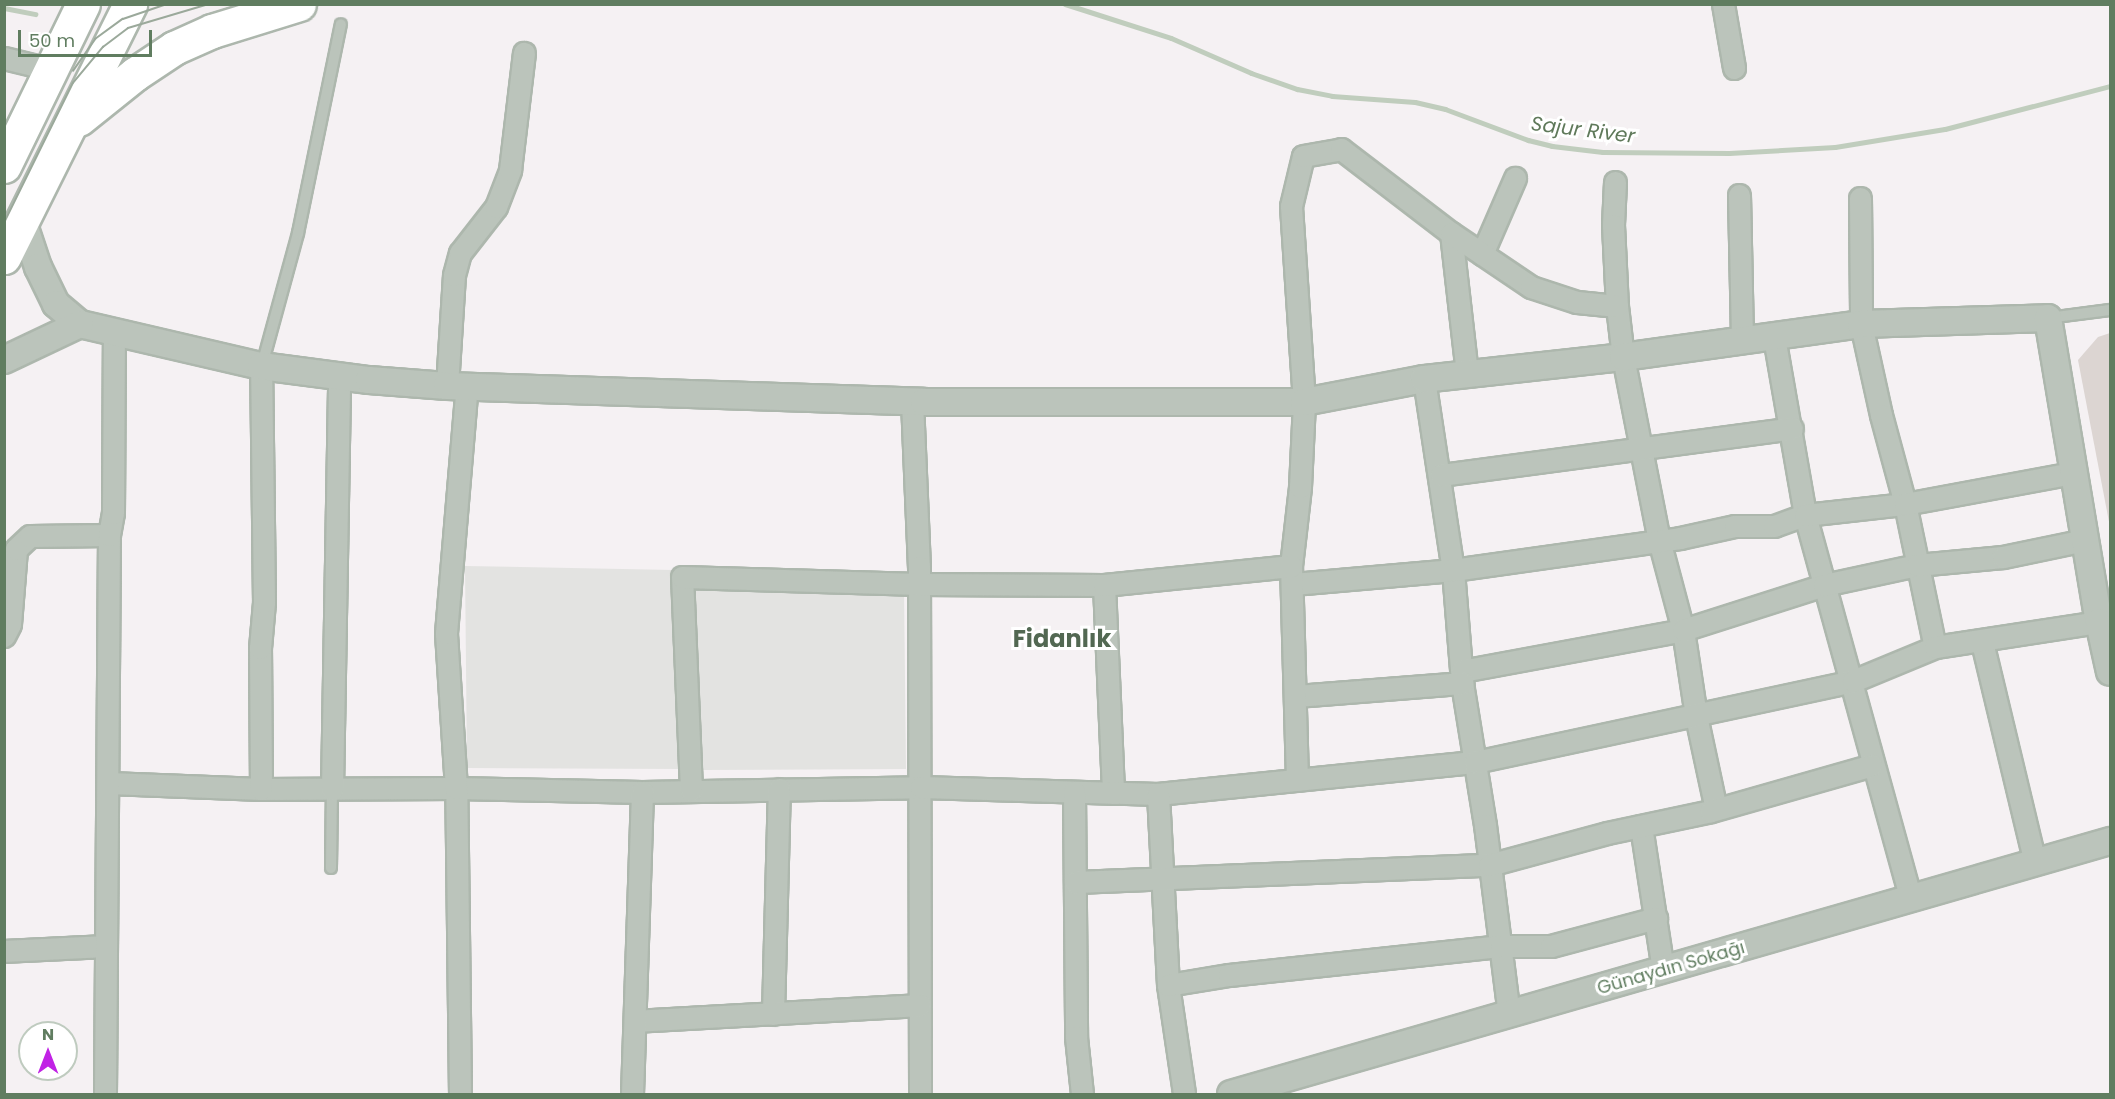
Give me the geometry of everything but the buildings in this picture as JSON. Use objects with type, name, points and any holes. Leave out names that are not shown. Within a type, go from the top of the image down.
[{"type":"main road","points":[[4,166],[53,70],[83,4]]},
{"type":"main road","points":[[4,257],[130,4]]},
{"type":"main road","points":[[68,128],[135,74],[174,48],[212,31],[299,4]]},
{"type":"street","points":[[1724,4],[1734,68]]},
{"type":"street","points":[[460,1095],[456,788],[446,633],[457,385],[453,275],[460,253],[496,207],[510,170],[524,53]]},
{"type":"street","points":[[4,58],[53,70]]},
{"type":"street","points":[[1297,780],[1297,696],[1292,575],[1300,487],[1304,402],[1291,206],[1303,156],[1341,149],[1451,233],[1531,287],[1577,302],[1617,306]]},
{"type":"street","points":[[1482,254],[1515,178]]},
{"type":"street","points":[[1615,182],[1613,225],[1617,306],[1623,357],[1659,540],[1683,630],[1696,716],[1716,809]]},
{"type":"street","points":[[1739,195],[1742,341]]},
{"type":"street","points":[[1860,198],[1862,324],[1881,415],[1905,504],[1935,647]]},
{"type":"street","points":[[22,219],[38,267],[56,304],[80,324],[261,366],[339,376],[457,385],[912,401],[1304,402],[1424,379],[1623,357],[1862,324],[2048,318],[2099,622],[2110,672]]},
{"type":"street","points":[[1451,233],[1467,374]]},
{"type":"street","points":[[4,360],[80,324]]},
{"type":"street","points":[[105,1095],[109,535],[112,513],[114,331]]},
{"type":"street","points":[[1774,337],[1792,428],[1805,515],[1853,681],[1872,765],[1911,899]]},
{"type":"street","points":[[261,366],[264,602],[260,648],[261,789]]},
{"type":"street","points":[[332,789],[339,376]]},
{"type":"street","points":[[1424,379],[1453,570],[1462,677],[1509,1014]]},
{"type":"street","points":[[912,401],[919,584],[920,1095]]},
{"type":"street","points":[[1440,475],[1792,428]]},
{"type":"street","points":[[691,790],[682,577],[919,584],[1104,585],[1292,575],[1453,570],[1659,540],[1735,526],[1774,526],[1805,515],[1905,504],[2073,473]]},
{"type":"street","points":[[4,636],[9,624],[16,549],[30,536],[109,535]]},
{"type":"street","points":[[1297,696],[1462,677],[1683,630],[1824,585],[1917,565],[2003,557],[2085,540]]},
{"type":"street","points":[[1104,585],[1113,793]]},
{"type":"street","points":[[109,783],[261,789],[456,788],[642,792],[921,787],[1158,794],[1475,762],[1853,681],[1935,647],[1982,642],[2099,622]]},
{"type":"street","points":[[1982,642],[2035,863]]},
{"type":"street","points":[[1075,882],[1489,865],[1607,833],[1716,809],[1872,765]]},
{"type":"street","points":[[773,1014],[779,789]]},
{"type":"street","points":[[632,1095],[642,792]]},
{"type":"street","points":[[1074,792],[1076,1036],[1082,1095]]},
{"type":"street","points":[[1158,794],[1168,985],[1184,1095]]},
{"type":"street","points":[[1641,826],[1664,970]]},
{"type":"street","name":"Günaydın Sokağı","points":[[1231,1095],[2110,841]]},
{"type":"street","points":[[1168,985],[1229,975],[1501,946],[1551,946],[1656,918]]},
{"type":"street","points":[[4,951],[106,946]]},
{"type":"street","points":[[635,1021],[920,1005]]},
{"type":"lane","points":[[261,366],[298,233],[341,24]]},
{"type":"lane","points":[[2048,318],[2110,310]]},
{"type":"lane","points":[[331,868],[332,789]]},
{"type":"shaded area","points":[[2110,333],[2110,527],[2078,360],[2098,337]]},
{"type":"shaded area","points":[[465,566],[673,570],[680,769],[467,768]]},
{"type":"shaded area","points":[[695,587],[904,589],[906,769],[703,770]]},
{"type":"waterway","name":"Sajur River","points":[[1065,4],[1171,38],[1251,73],[1297,89],[1332,96],[1415,102],[1445,109],[1528,140],[1552,146],[1603,152],[1729,153],[1835,147],[1945,129],[2110,86]]},
{"type":"waterway","points":[[4,8],[35,14]]},
{"type":"tram line","points":[[73,71],[95,39],[123,19],[167,4]]},
{"type":"tram line","points":[[4,223],[73,83],[103,47],[128,28],[209,4]]},
{"type":"district","name":"Fidanlık","points":[[1062,639]]}]
